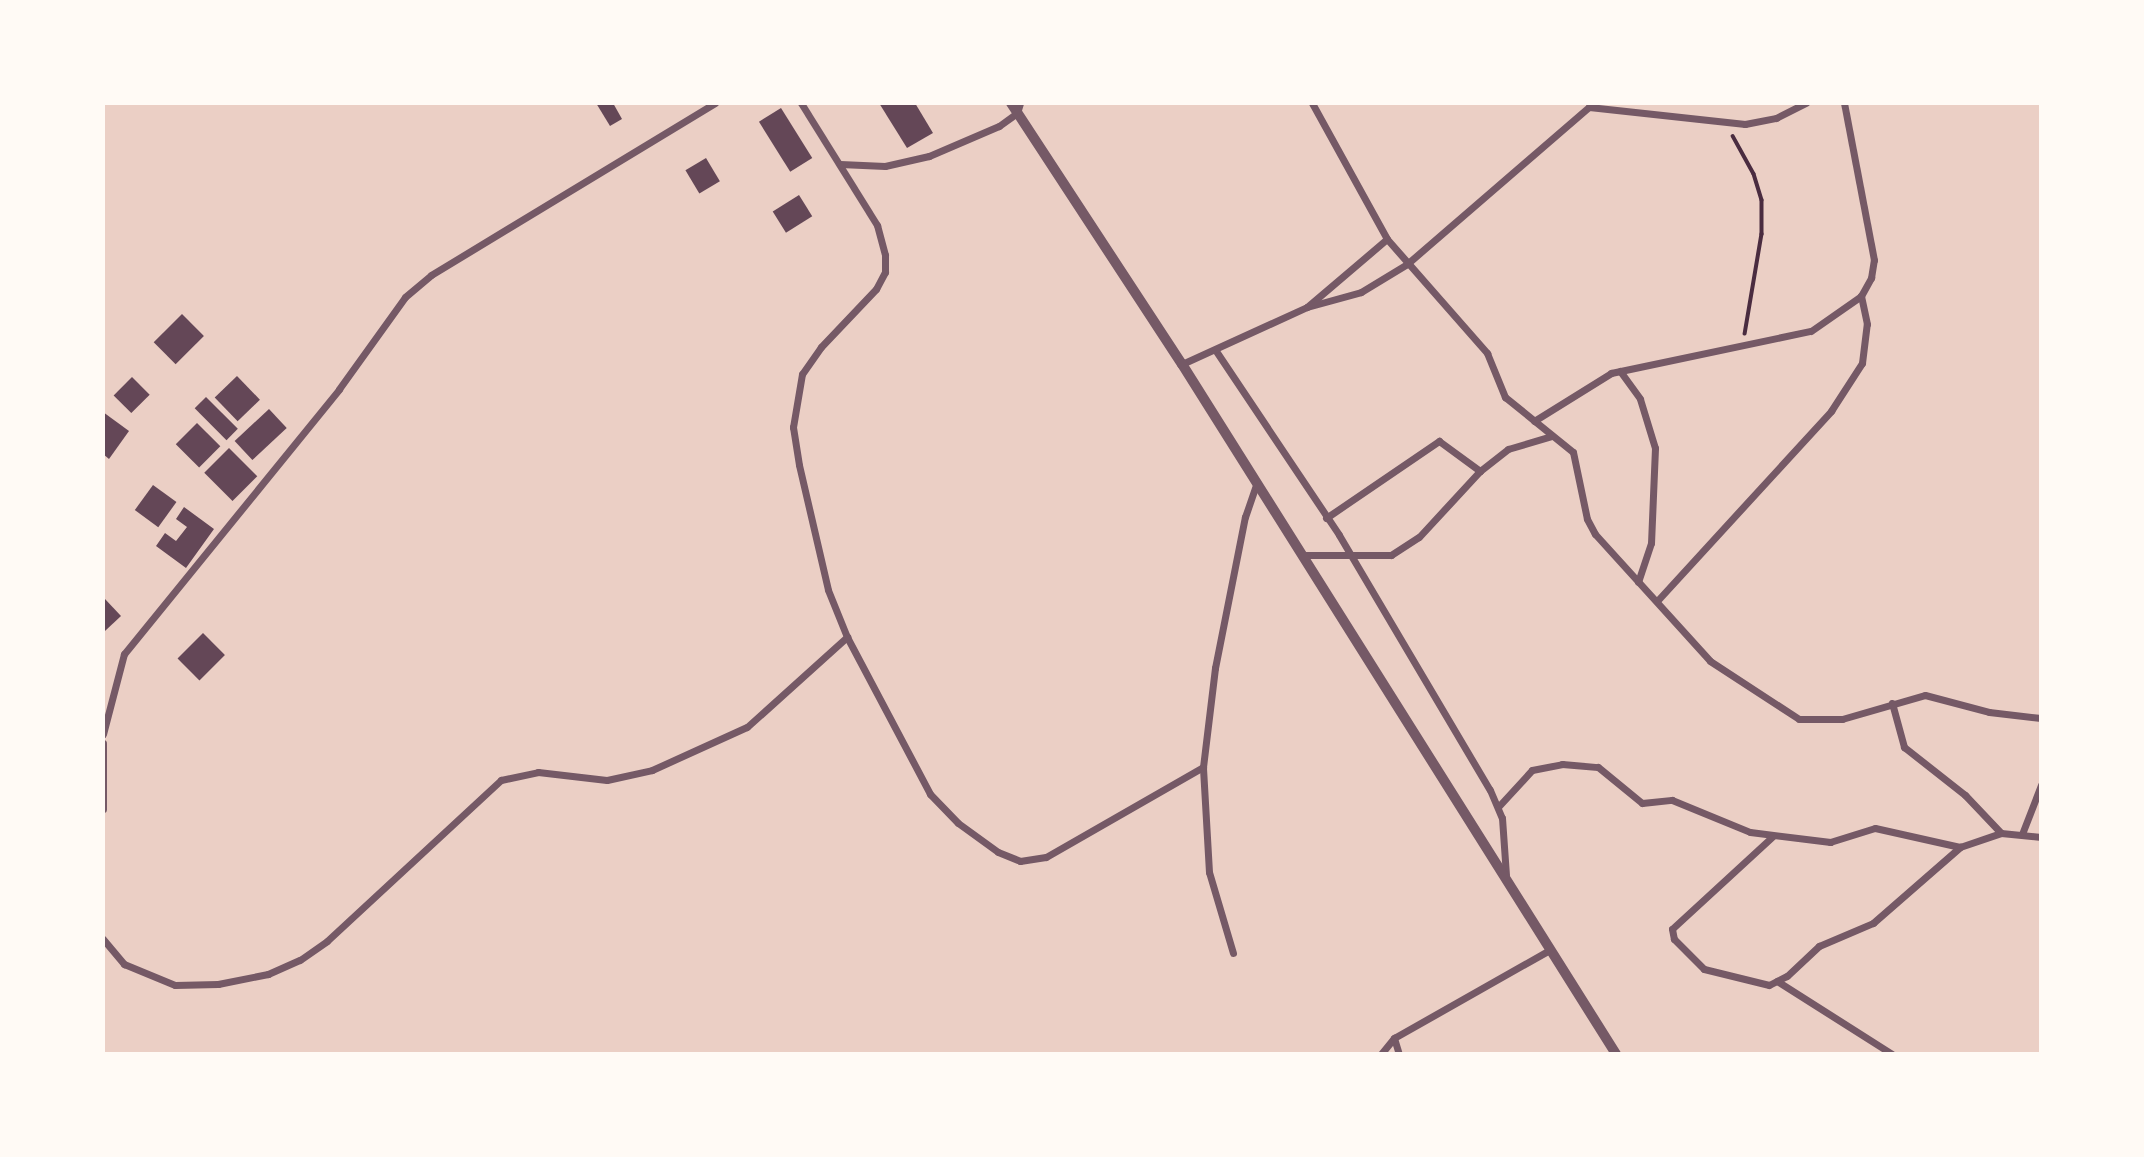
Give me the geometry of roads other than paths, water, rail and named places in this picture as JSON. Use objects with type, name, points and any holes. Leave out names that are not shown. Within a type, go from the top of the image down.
[{"type":"street","points":[[103,734],[124,653],[316,419],[405,297],[431,275],[715,103]]},
{"type":"street","points":[[801,103],[880,232],[885,272],[876,289],[821,347],[802,374],[793,427],[815,543],[847,637],[930,794],[958,823],[998,852],[1020,861],[1046,857],[1202,767]]},
{"type":"street","points":[[1312,103],[1387,239],[1487,353],[1505,397],[1573,452],[1587,520],[1595,534],[1710,661],[1788,716],[1842,719],[1925,695],[1989,712],[2041,718]]},
{"type":"street","points":[[1182,364],[1216,351],[1307,307],[1361,292],[1407,264],[1589,107],[1721,124],[1761,122],[1806,103]]},
{"type":"street","points":[[1534,421],[1598,379],[1620,371],[1811,331],[1861,296],[1871,278],[1874,260],[1844,103]]},
{"type":"street","points":[[840,164],[885,166],[929,156],[999,126],[1016,107],[1182,364],[1616,1054]]},
{"type":"street","points":[[1307,307],[1387,239]]},
{"type":"street","points":[[1657,601],[1831,411],[1862,363],[1867,324],[1861,296]]},
{"type":"street","points":[[1216,351],[1349,553],[1498,807],[1506,881]]},
{"type":"street","points":[[1620,371],[1640,399],[1655,448],[1651,543],[1638,582]]},
{"type":"street","points":[[1303,555],[1349,553],[1376,557],[1406,548],[1480,471],[1508,449],[1552,436]]},
{"type":"street","points":[[1326,518],[1439,442],[1480,471]]},
{"type":"street","points":[[1233,953],[1209,872],[1202,767],[1214,668],[1245,517],[1257,483]]},
{"type":"street","points":[[103,939],[124,964],[175,985],[218,984],[268,974],[300,960],[327,941],[501,780],[538,772],[607,780],[652,770],[747,727],[847,637]]},
{"type":"street","points":[[1892,704],[1903,747],[1965,795],[2001,833]]},
{"type":"street","points":[[103,743],[103,809]]},
{"type":"street","points":[[1498,807],[1532,770],[1562,764],[1598,768],[1642,803],[1672,800],[1726,824],[1773,836],[1830,842],[1875,828],[1960,847]]},
{"type":"street","points":[[2022,834],[2041,785]]},
{"type":"street","points":[[1773,836],[1671,934],[1704,969],[1759,984],[1777,981],[1819,946],[1855,934],[1873,923],[1960,847],[2001,833],[2041,837]]},
{"type":"street","points":[[1381,1054],[1394,1038],[1551,949]]},
{"type":"street","points":[[1777,981],[1892,1054]]},
{"type":"street","points":[[1394,1038],[1399,1054]]}]
